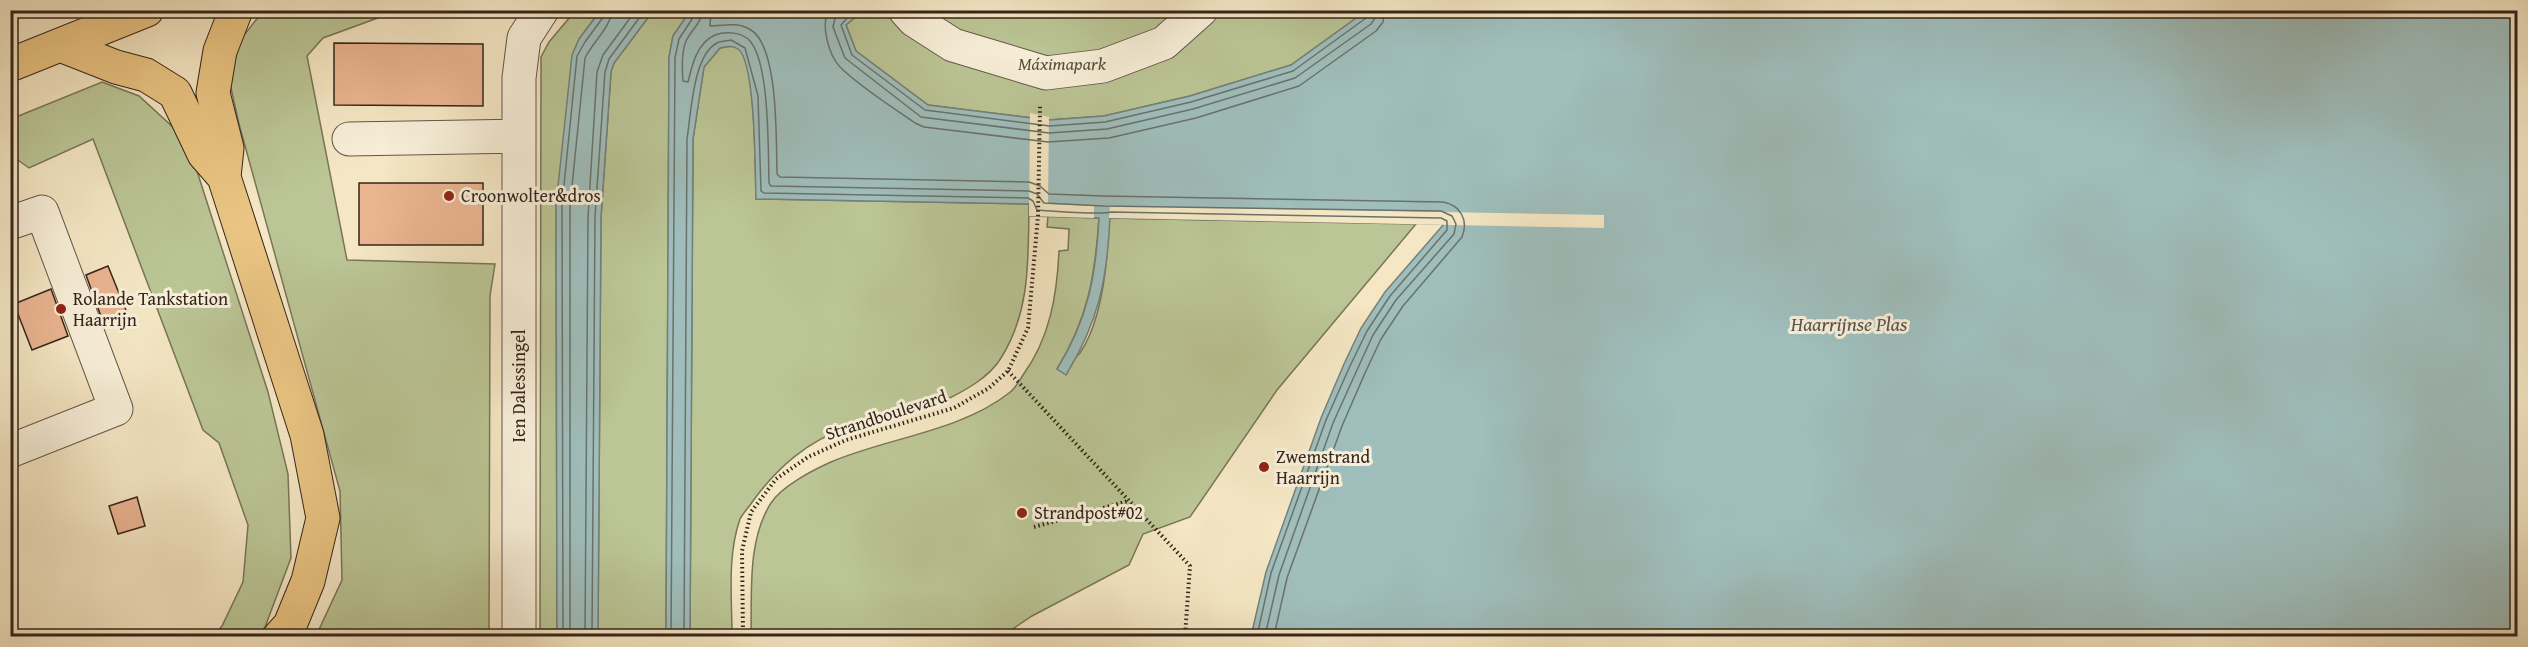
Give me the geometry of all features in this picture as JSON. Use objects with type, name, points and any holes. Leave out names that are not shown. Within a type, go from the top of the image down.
[{"type":"main road","points":[[10,64],[147,10]]},
{"type":"main road","points":[[224,177],[227,148],[213,93],[220,51],[236,10]]},
{"type":"main road","points":[[60,45],[116,67],[146,75],[175,93],[204,154],[224,177],[307,435],[323,518],[308,580],[290,625],[280,636]]},
{"type":"street","name":"Ien Dalessingel","points":[[519,636],[519,78],[524,38],[542,10]]},
{"type":"street","points":[[905,10],[914,20],[952,45],[1046,73],[1103,66],[1164,42],[1201,10]]},
{"type":"street","points":[[349,139],[519,136]]},
{"type":"street","points":[[10,223],[42,212],[116,409],[10,451]]},
{"type":"path","name":"Strandboulevard","points":[[743,636],[742,551],[751,512],[776,479],[808,457],[846,440],[954,408],[989,387],[1008,371],[1028,328],[1038,216],[1040,95]]},
{"type":"path","points":[[1008,371],[1190,566],[1185,636]]},
{"type":"path","points":[[1034,527],[1129,501]]},
{"type":"green space","name":"Máximapark","points":[[863,10],[1366,11],[1291,65],[1190,96],[1104,116],[1049,120],[928,105],[856,51],[846,25]]},
{"type":"green space","points":[[263,11],[397,11],[323,38],[307,56],[347,260],[495,264],[490,296],[489,636],[316,636],[342,580],[340,491],[239,124],[229,79],[241,39]]},
{"type":"green space","points":[[575,11],[600,11],[579,39],[556,205],[557,636],[540,636],[541,57],[549,42]]},
{"type":"green space","points":[[653,11],[690,11],[673,36],[669,57],[666,636],[598,636],[601,217],[611,72],[614,63]]},
{"type":"green space","points":[[732,46],[740,50],[749,77],[754,121],[756,199],[1029,204],[1028,264],[1023,302],[1011,340],[996,365],[983,378],[960,393],[932,406],[860,425],[820,440],[807,447],[783,467],[762,489],[741,517],[736,533],[731,578],[732,636],[690,636],[693,139],[704,67],[720,48]]},
{"type":"green space","points":[[102,82],[139,96],[187,140],[268,392],[288,474],[291,558],[265,627],[257,636],[213,636],[222,626],[243,582],[248,525],[219,443],[203,430],[93,139],[29,168],[15,158],[11,160],[11,119]]},
{"type":"green space","points":[[1048,216],[1099,218],[1092,278],[1083,315],[1068,351],[1057,369],[1080,353],[1094,323],[1103,287],[1109,218],[1416,224],[1277,390],[1190,517],[1143,534],[1129,565],[1032,616],[1002,636],[751,636],[754,550],[763,518],[771,503],[782,491],[807,474],[831,462],[969,416],[990,406],[1017,385],[1032,361],[1046,331],[1054,300],[1059,251],[1068,250],[1069,229],[1047,227]]},
{"type":"water","points":[[600,11],[653,11],[614,63],[611,72],[601,217],[598,636],[557,636],[556,205],[572,55],[579,39]]},
{"type":"water","name":"Haarrijnse Plas","points":[[690,11],[863,11],[846,25],[856,51],[928,105],[1049,120],[1104,116],[1190,96],[1291,65],[1366,11],[2517,11],[2517,636],[1251,636],[1266,572],[1321,418],[1344,364],[1361,328],[1385,292],[1444,224],[1110,218],[1103,281],[1094,318],[1066,375],[1057,369],[1068,351],[1083,315],[1093,278],[1099,218],[1029,216],[1029,204],[756,199],[753,119],[748,74],[744,58],[738,49],[729,47],[720,48],[704,67],[693,139],[690,636],[666,636],[669,57],[673,36]]},
{"type":"pier","points":[[1030,113],[1049,117],[1048,204],[1094,206],[1094,218],[1029,216]]},
{"type":"pier","points":[[1110,206],[1604,215],[1604,228],[1109,218]]},
{"type":"building","points":[[334,43],[483,44],[483,106],[334,105]]},
{"type":"building","points":[[359,183],[483,183],[483,245],[359,245]]},
{"type":"building","points":[[108,266],[127,313],[103,322],[86,275]]},
{"type":"building","points":[[51,289],[68,336],[32,350],[14,304]]},
{"type":"building","points":[[137,497],[145,526],[118,534],[109,506]]},
{"type":"place","name":"Croonwolter&dros","points":[[449,196]]},
{"type":"place","name":"Rolande Tankstation Haarrijn","points":[[61,309]]},
{"type":"place","name":"Zwemstrand Haarrijn","points":[[1264,467]]},
{"type":"place","name":"Strandpost#02","points":[[1022,513]]}]
